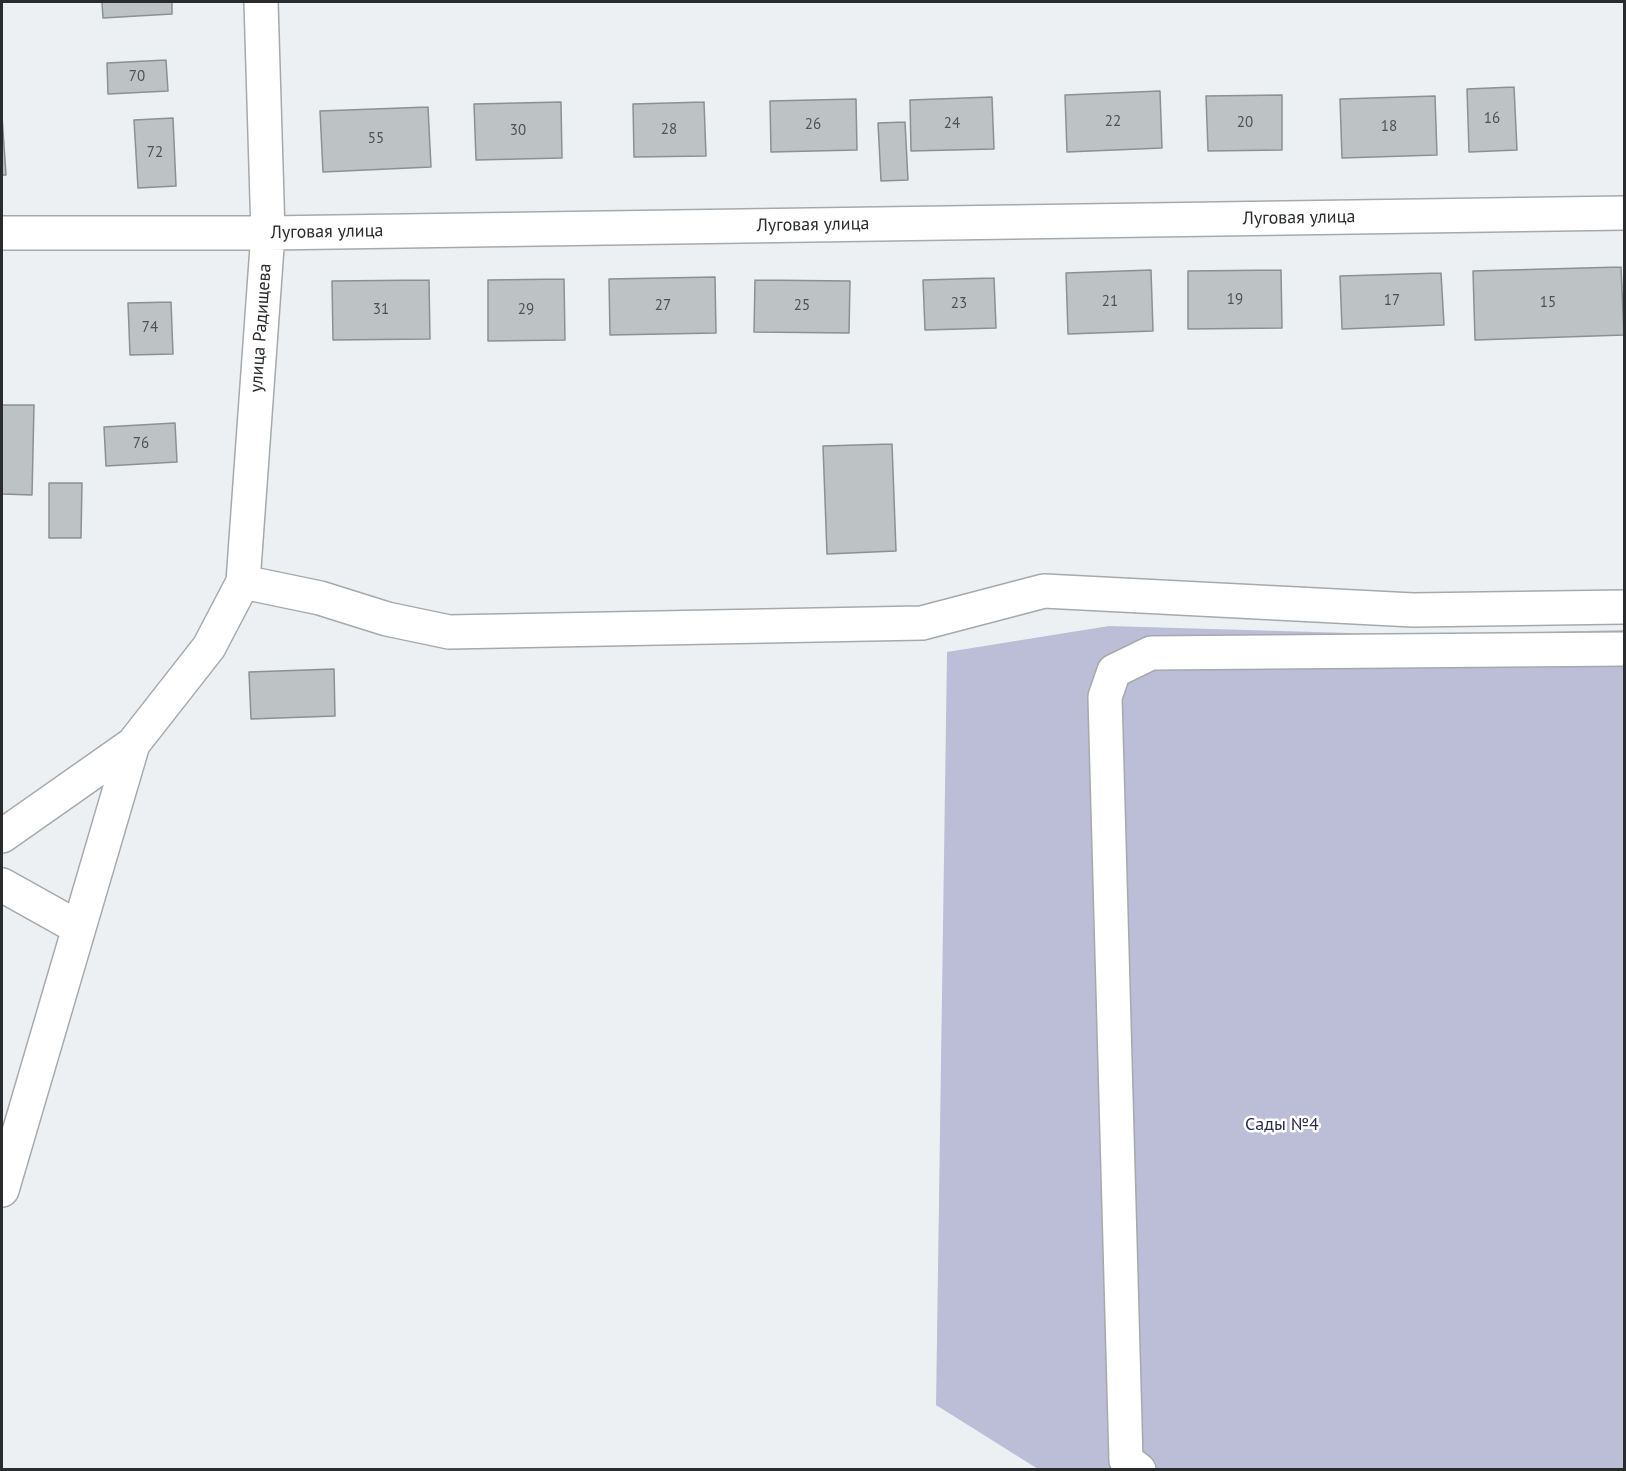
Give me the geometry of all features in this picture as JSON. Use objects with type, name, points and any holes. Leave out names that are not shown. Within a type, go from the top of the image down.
[{"type":"street","name":"улица Радищева","points":[[243,582],[268,233],[261,2]]},
{"type":"street","name":"Луговая улица","points":[[2,233],[268,233],[1624,213]]},
{"type":"street","points":[[2,836],[133,744],[209,647],[243,582],[320,598],[387,619],[449,632],[922,623],[1044,591],[1413,610],[1624,607]]},
{"type":"street","points":[[1139,1470],[1126,1460],[1105,697],[1114,671],[1151,653],[1624,649]]},
{"type":"street","points":[[2,1190],[133,744]]},
{"type":"street","points":[[2,885],[79,928]]},
{"type":"green space","name":"Сады №4","points":[[1109,626],[1418,635],[1624,630],[1624,1469],[1038,1469],[936,1405],[947,652]]},
{"type":"building","points":[[102,2],[172,2],[172,14],[103,18]]},
{"type":"building","points":[[166,60],[168,91],[108,94],[107,63]]},
{"type":"building","points":[[1514,87],[1517,150],[1469,152],[1467,89]]},
{"type":"building","points":[[1160,91],[1162,148],[1067,152],[1065,95]]},
{"type":"building","points":[[1282,95],[1282,150],[1208,151],[1206,96]]},
{"type":"building","points":[[1435,96],[1437,155],[1342,158],[1340,99]]},
{"type":"building","points":[[992,97],[994,149],[911,151],[910,100]]},
{"type":"building","points":[[856,99],[857,150],[771,152],[770,101]]},
{"type":"building","points":[[561,102],[562,158],[476,160],[474,104]]},
{"type":"building","points":[[704,102],[706,156],[634,157],[633,104]]},
{"type":"building","points":[[428,107],[431,167],[323,172],[320,111]]},
{"type":"building","points":[[2,116],[6,175],[2,175]]},
{"type":"building","points":[[173,118],[176,186],[138,188],[134,120]]},
{"type":"building","points":[[905,122],[908,180],[881,181],[878,123]]},
{"type":"building","points":[[1621,267],[1624,335],[1475,340],[1473,271]]},
{"type":"building","points":[[1151,270],[1153,331],[1068,334],[1066,273]]},
{"type":"building","points":[[1281,270],[1282,328],[1188,329],[1188,271]]},
{"type":"building","points":[[1441,273],[1444,325],[1342,329],[1340,276]]},
{"type":"building","points":[[715,277],[716,333],[610,335],[609,279]]},
{"type":"building","points":[[994,278],[996,328],[925,330],[923,280]]},
{"type":"building","points":[[564,279],[565,340],[488,341],[488,280]]},
{"type":"building","points":[[429,280],[430,339],[333,340],[332,281]]},
{"type":"building","points":[[755,280],[850,281],[849,333],[754,332]]},
{"type":"building","points":[[171,302],[173,354],[130,355],[128,303]]},
{"type":"building","points":[[2,405],[34,405],[32,495],[2,494]]},
{"type":"building","points":[[175,423],[177,462],[106,466],[104,427]]},
{"type":"building","points":[[892,444],[896,551],[827,554],[823,446]]},
{"type":"building","points":[[49,483],[82,483],[81,538],[49,538]]},
{"type":"building","points":[[334,669],[335,716],[251,719],[249,672]]}]
